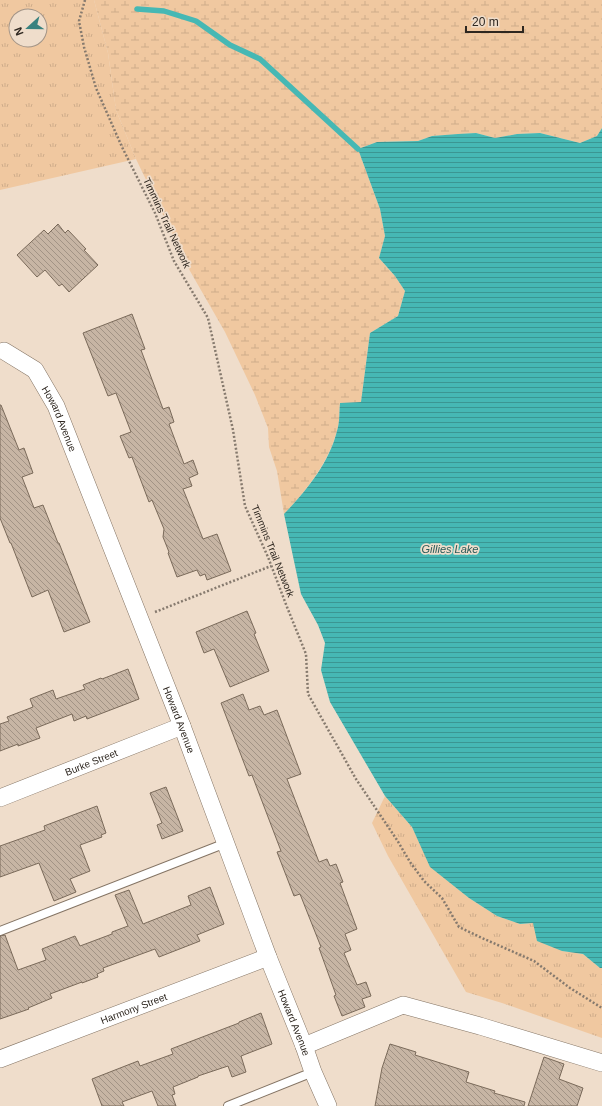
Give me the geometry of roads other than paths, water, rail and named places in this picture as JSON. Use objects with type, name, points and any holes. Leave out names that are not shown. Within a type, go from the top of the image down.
[{"type":"street","name":"Howard Avenue","points":[[4,351],[35,370],[56,406],[182,726],[268,957],[313,1072],[328,1106]]},
{"type":"street","name":"Burke Street","points":[[0,798],[182,726]]},
{"type":"street","name":"Harmony Street","points":[[0,1058],[268,957]]},
{"type":"street","points":[[304,1046],[404,1005],[480,1026],[602,1063]]},
{"type":"lane","points":[[0,931],[226,843]]},
{"type":"lane","points":[[228,1106],[313,1072]]},
{"type":"water","name":"Gillies Lake","points":[[602,128],[602,968],[600,968],[583,954],[562,951],[537,941],[533,923],[520,924],[497,916],[469,898],[430,867],[412,827],[385,796],[330,702],[321,670],[325,643],[318,625],[301,594],[284,514],[309,486],[329,454],[338,428],[340,403],[361,402],[370,333],[398,316],[405,291],[395,276],[379,258],[385,236],[380,209],[358,149],[377,142],[418,141],[432,136],[476,133],[495,138],[517,134],[540,133],[580,143],[597,136]]},
{"type":"waterway","points":[[137,9],[164,11],[196,21],[230,45],[260,59],[358,149]]}]
